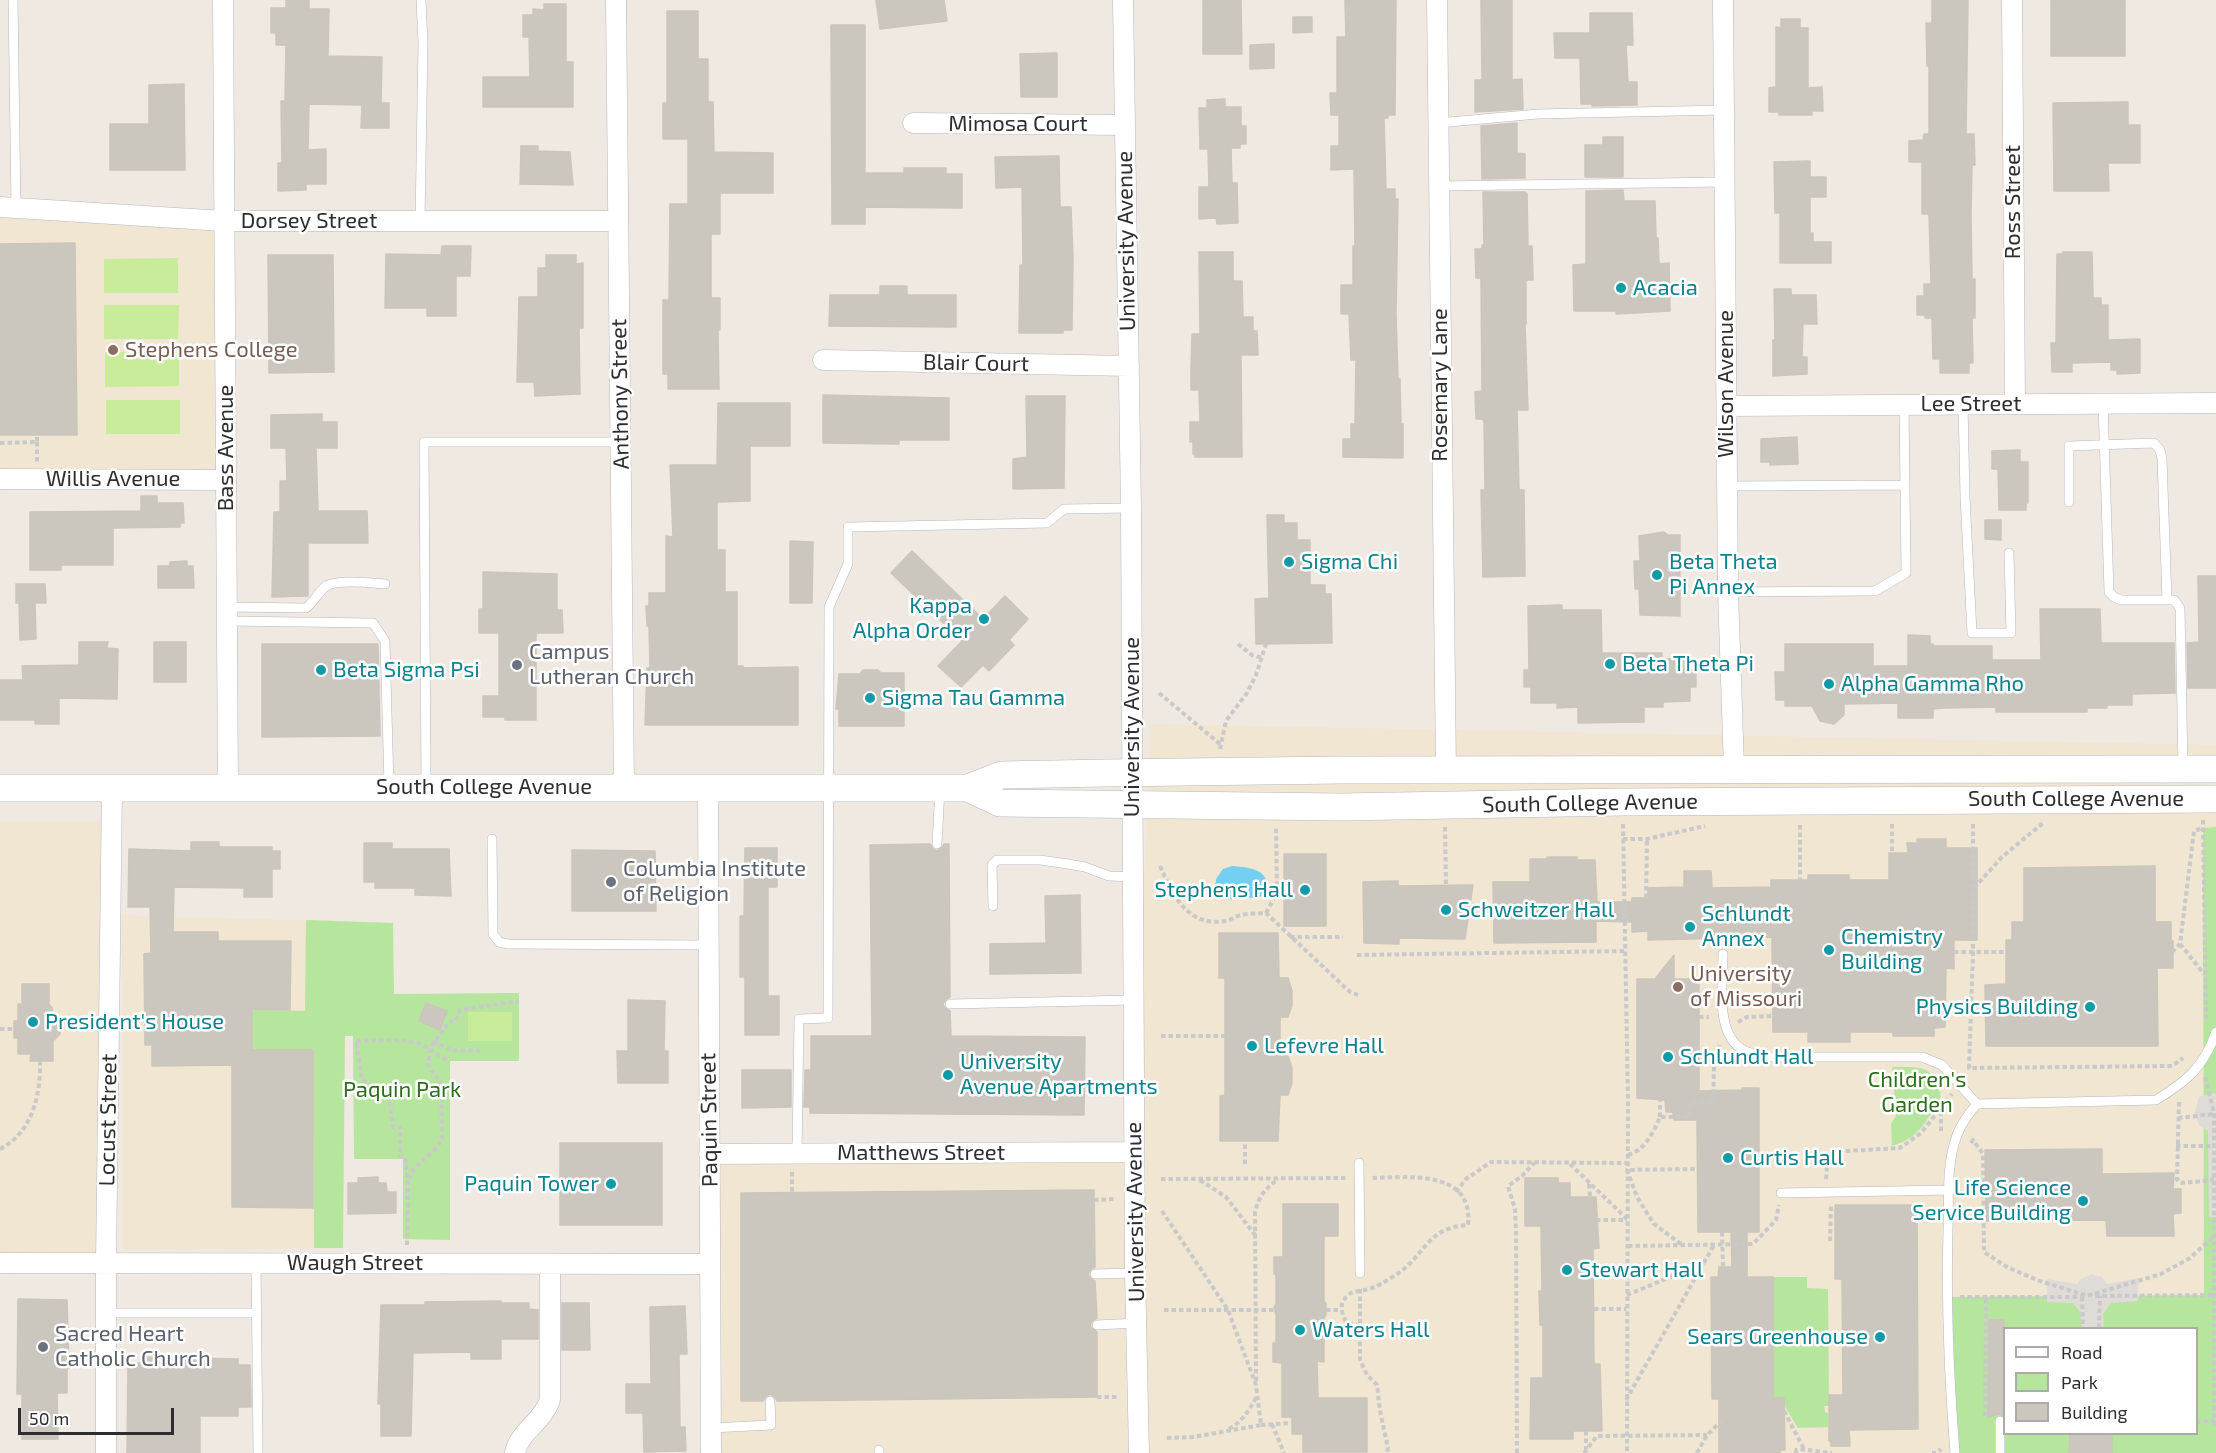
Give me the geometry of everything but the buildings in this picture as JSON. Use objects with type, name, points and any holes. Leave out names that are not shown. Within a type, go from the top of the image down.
[{"type":"main road","name":"South College Avenue","points":[[0,788],[968,788],[1001,775],[1734,768],[2216,769]]},
{"type":"main road","name":"South College Avenue","points":[[968,788],[1000,803],[1132,806],[1342,807],[1622,802],[2209,805]]},
{"type":"street","name":"Bass Avenue","points":[[223,0],[228,788]]},
{"type":"street","name":"Anthony Street","points":[[616,0],[624,787]]},
{"type":"street","name":"University Avenue","points":[[1123,0],[1131,508],[1135,1273],[1139,1453]]},
{"type":"street","name":"Rosemary Lane","points":[[1437,0],[1446,770]]},
{"type":"street","name":"Wilson Avenue","points":[[1723,0],[1728,592],[1734,768]]},
{"type":"street","name":"Ross Street","points":[[2012,0],[2015,404]]},
{"type":"street","name":"Mimosa Court","points":[[913,123],[1124,125]]},
{"type":"street","name":"Dorsey Street","points":[[8,207],[224,221],[618,221]]},
{"type":"street","name":"Blair Court","points":[[823,360],[1129,366]]},
{"type":"street","name":"Lee Street","points":[[1727,406],[2216,403]]},
{"type":"street","name":"Willis Avenue","points":[[0,479],[226,480]]},
{"type":"street","name":"Locust Street","points":[[106,1453],[112,788]]},
{"type":"street","name":"Paquin Street","points":[[708,788],[711,1453]]},
{"type":"street","name":"Matthews Street","points":[[709,1154],[794,1161],[1134,1152]]},
{"type":"street","name":"Waugh Street","points":[[0,1263],[710,1264]]},
{"type":"street","points":[[515,1453],[519,1441],[535,1425],[550,1400],[550,1264]]},
{"type":"lane","points":[[8,207],[13,0]]},
{"type":"lane","points":[[420,221],[422,0]]},
{"type":"lane","points":[[1438,123],[1538,114],[1724,110]]},
{"type":"lane","points":[[1439,186],[1725,182]]},
{"type":"lane","points":[[2103,403],[2109,592],[2121,600],[2174,600],[2180,608],[2183,769]]},
{"type":"lane","points":[[1728,592],[1875,591],[1906,573],[1904,404]]},
{"type":"lane","points":[[1963,404],[1972,633],[2011,633],[2009,553]]},
{"type":"lane","points":[[426,787],[424,442],[621,442]]},
{"type":"lane","points":[[2068,502],[2068,446],[2154,443],[2160,450],[2167,600]]},
{"type":"lane","points":[[1727,486],[1905,484]]},
{"type":"lane","points":[[794,1161],[799,1019],[828,1018],[829,607],[848,564],[848,527],[1047,523],[1064,509],[1131,508]]},
{"type":"lane","points":[[226,614],[306,608],[314,602],[325,587],[334,583],[385,584]]},
{"type":"lane","points":[[226,614],[373,622],[385,641],[389,788]]},
{"type":"lane","points":[[938,844],[940,788]]},
{"type":"lane","points":[[492,839],[493,934],[499,942],[508,944],[708,945]]},
{"type":"lane","points":[[993,906],[992,865],[998,860],[1040,860],[1084,867],[1108,876],[1133,877]]},
{"type":"lane","points":[[1723,954],[1722,1017],[1726,1033],[1744,1051],[1768,1057],[1922,1057],[1942,1065],[1977,1104]]},
{"type":"lane","points":[[950,1004],[1133,1000]]},
{"type":"lane","points":[[1955,1453],[1947,1333],[1949,1190],[1950,1163],[1963,1120],[1977,1104],[2156,1100],[2181,1085],[2199,1067],[2216,1032]]},
{"type":"lane","points":[[1359,1163],[1360,1273]]},
{"type":"lane","points":[[1781,1193],[1949,1190]]},
{"type":"lane","points":[[256,1263],[258,1453]]},
{"type":"lane","points":[[1095,1274],[1135,1273]]},
{"type":"lane","points":[[106,1313],[257,1313]]},
{"type":"lane","points":[[1097,1325],[1137,1323]]},
{"type":"lane","points":[[711,1428],[771,1425],[770,1401]]},
{"type":"lane","points":[[2000,1421],[2000,1453]]},
{"type":"path","points":[[0,443],[37,442],[37,435]]},
{"type":"path","points":[[1238,644],[1252,656],[1263,658]]},
{"type":"path","points":[[1220,753],[1226,721],[1247,693],[1263,658],[1266,644]]},
{"type":"path","points":[[1159,693],[1221,745]]},
{"type":"path","points":[[1622,802],[1628,1155],[1627,1453]]},
{"type":"path","points":[[2206,1027],[2203,828],[2209,805]]},
{"type":"path","points":[[1892,817],[1892,853]]},
{"type":"path","points":[[1826,1192],[1828,1152],[1900,1148],[1922,1133],[1969,1068],[1973,952],[1973,817]]},
{"type":"path","points":[[1800,818],[1800,882]]},
{"type":"path","points":[[1445,820],[1446,886]]},
{"type":"path","points":[[1973,888],[2002,857],[2046,821]]},
{"type":"path","points":[[1623,839],[1647,838],[1714,824]]},
{"type":"path","points":[[1266,913],[1277,893],[1276,828]]},
{"type":"path","points":[[2172,952],[2180,944],[2194,831],[2203,828]]},
{"type":"path","points":[[1646,898],[1647,838]]},
{"type":"path","points":[[1160,866],[1175,898],[1193,916],[1207,922],[1227,921],[1238,916],[1266,913]]},
{"type":"path","points":[[1266,913],[1350,992],[1358,995]]},
{"type":"path","points":[[1290,937],[1343,937]]},
{"type":"path","points":[[2180,944],[2205,976]]},
{"type":"path","points":[[1357,955],[1626,951]]},
{"type":"path","points":[[1954,952],[2008,952]]},
{"type":"path","points":[[408,1183],[411,1172],[439,1146],[442,1138],[441,1084],[428,1065],[433,1041],[449,1023],[456,1021],[460,1010],[519,1001]]},
{"type":"path","points":[[1660,1117],[1690,1117],[1690,1103],[1713,1103],[1714,1065],[1717,1050],[1726,1033],[1747,1017],[1773,1016]]},
{"type":"path","points":[[0,1029],[14,1029]]},
{"type":"path","points":[[1161,1036],[1225,1036]]},
{"type":"path","points":[[407,1264],[408,1183],[405,1157],[400,1156],[400,1127],[393,1127],[389,1095],[362,1080],[356,1041],[412,1042],[430,1048],[450,1061]]},
{"type":"path","points":[[433,1041],[451,1050],[483,1051]]},
{"type":"path","points":[[1969,1068],[2172,1066],[2190,1054],[2207,1079],[2215,1113],[2215,1424],[2198,1422]]},
{"type":"path","points":[[0,1149],[17,1138],[28,1122],[39,1087],[40,1061]]},
{"type":"path","points":[[2199,1086],[2207,1079]]},
{"type":"path","points":[[1628,1155],[1636,1153],[1644,1146],[1660,1117],[1660,1099]]},
{"type":"path","points":[[2180,1099],[2176,1146],[2177,1179],[2180,1183],[2214,1180]]},
{"type":"path","points":[[2178,1118],[2215,1113]]},
{"type":"path","points":[[1968,1151],[1973,1140],[1983,1154],[1984,1252],[2007,1267],[2085,1297],[2161,1274],[2190,1257],[2214,1237]]},
{"type":"path","points":[[1245,1141],[1245,1164]]},
{"type":"path","points":[[2176,1146],[2214,1146]]},
{"type":"path","points":[[792,1192],[794,1161]]},
{"type":"path","points":[[1456,1192],[1466,1179],[1491,1162],[1628,1163]]},
{"type":"path","points":[[1517,1453],[1516,1230],[1515,1209],[1508,1186],[1534,1163]]},
{"type":"path","points":[[1569,1164],[1628,1220]]},
{"type":"path","points":[[1628,1170],[1698,1169]]},
{"type":"path","points":[[1628,1170],[1636,1197],[1654,1224],[1682,1245]]},
{"type":"path","points":[[1199,1179],[1226,1197],[1256,1236]]},
{"type":"path","points":[[1261,1425],[1256,1384],[1255,1214],[1257,1202],[1264,1190],[1279,1179]]},
{"type":"path","points":[[1589,1183],[1590,1197]]},
{"type":"path","points":[[1628,1246],[1753,1244],[1776,1220],[1781,1193]]},
{"type":"path","points":[[1094,1200],[1115,1199]]},
{"type":"path","points":[[1830,1241],[1831,1202]]},
{"type":"path","points":[[1162,1210],[1228,1310],[1256,1384]]},
{"type":"path","points":[[1596,1220],[1628,1220]]},
{"type":"path","points":[[1722,1232],[1723,1267]]},
{"type":"path","points":[[1626,1401],[1714,1245]]},
{"type":"path","points":[[1627,1295],[1704,1263]]},
{"type":"path","points":[[1360,1273],[1360,1360],[1367,1375],[1377,1385],[1387,1453]]},
{"type":"path","points":[[1360,1290],[1344,1298],[1341,1310],[1346,1322],[1360,1326]]},
{"type":"path","points":[[1947,1297],[2215,1295]]},
{"type":"path","points":[[2099,1327],[2100,1296]]},
{"type":"path","points":[[1985,1417],[1986,1297]]},
{"type":"path","points":[[2083,1327],[2085,1297]]},
{"type":"path","points":[[1594,1309],[1626,1309]]},
{"type":"path","points":[[1164,1310],[1274,1310]]},
{"type":"path","points":[[1326,1310],[1341,1310]]},
{"type":"path","points":[[1223,1432],[1238,1424],[1247,1414],[1257,1395]]},
{"type":"path","points":[[1096,1397],[1118,1397]]},
{"type":"path","points":[[1784,1411],[1804,1449]]},
{"type":"path","points":[[1697,1453],[1707,1435],[1725,1418]]},
{"type":"path","points":[[1165,1438],[1193,1437],[1261,1425],[1292,1423]]},
{"type":"path","points":[[1272,1424],[1284,1453]]},
{"type":"path","points":[[1585,1451],[1586,1431]]},
{"type":"path","points":[[1585,1451],[1597,1436],[1707,1435]]},
{"type":"path","points":[[1932,1453],[1940,1451],[1944,1442]]},
{"type":"path","points":[[1796,1453],[1796,1449],[1832,1453]]},
{"type":"shaded area","name":"Stephens College","points":[[0,207],[224,221],[226,480],[0,479]]},
{"type":"shaded area","name":"University of Missouri","points":[[1150,724],[2216,745],[2216,1453],[713,1453],[710,1155],[1134,1158]]},
{"type":"shaded area","points":[[0,821],[108,821],[106,1263],[0,1263]]},
{"type":"shaded area","points":[[122,915],[393,923],[344,1036],[343,1248],[123,1250]]},
{"type":"shaded area","points":[[2216,1094],[2216,1217],[2209,1217],[2208,1131],[2200,1126],[2194,1115],[2199,1097]]},
{"type":"shaded area","points":[[2091,1274],[2102,1277],[2107,1284],[2138,1278],[2138,1301],[2111,1303],[2103,1314],[2104,1327],[2082,1327],[2080,1312],[2073,1303],[2047,1302],[2047,1279],[2077,1284]]},
{"type":"green space","points":[[178,258],[178,293],[104,293],[104,259]]},
{"type":"green space","points":[[104,305],[179,305],[178,339],[104,339]]},
{"type":"green space","points":[[105,352],[179,352],[179,386],[105,387]]},
{"type":"green space","points":[[106,400],[180,400],[180,434],[106,434]]},
{"type":"green space","points":[[2216,827],[2216,1453],[1955,1453],[1947,1297],[2204,1295],[2203,828]]},
{"type":"green space","name":"Paquin Park","points":[[306,920],[393,923],[394,994],[519,993],[519,1061],[450,1061],[450,1240],[403,1239],[403,1159],[354,1159],[353,1036],[345,1036],[343,1248],[314,1248],[313,1050],[252,1050],[231,1009],[305,1011]]},
{"type":"green space","points":[[468,1012],[512,1012],[512,1041],[468,1041]]},
{"type":"green space","name":"Children's Garden","points":[[1892,1067],[1919,1068],[1930,1073],[1935,1078],[1941,1097],[1927,1121],[1916,1133],[1892,1146],[1891,1124],[1896,1116]]},
{"type":"green space","points":[[1773,1277],[1807,1277],[1807,1288],[1828,1289],[1829,1406],[1824,1406],[1825,1412],[1828,1413],[1828,1427],[1798,1428],[1784,1405],[1784,1398],[1773,1398]]},
{"type":"water","points":[[1232,866],[1251,868],[1261,873],[1267,883],[1264,894],[1254,898],[1242,895],[1227,900],[1222,897],[1215,890],[1216,879],[1223,869]]},
{"type":"place","name":"Acacia","points":[[1621,288]]},
{"type":"place","name":"Stephens College","points":[[113,350]]},
{"type":"place","name":"Sigma Chi","points":[[1289,562]]},
{"type":"place","name":"Beta Theta Pi Annex","points":[[1657,575]]},
{"type":"place","name":"Kappa Alpha Order","points":[[984,619]]},
{"type":"place","name":"Beta Theta Pi","points":[[1610,664]]},
{"type":"place","name":"Campus Lutheran Church","points":[[517,665]]},
{"type":"place","name":"Beta Sigma Psi","points":[[321,670]]},
{"type":"place","name":"Alpha Gamma Rho","points":[[1829,684]]},
{"type":"place","name":"Sigma Tau Gamma","points":[[870,698]]},
{"type":"place","name":"Columbia Institute of Religion","points":[[611,882]]},
{"type":"place","name":"Stephens Hall","points":[[1305,890]]},
{"type":"place","name":"Schweitzer Hall","points":[[1446,910]]},
{"type":"place","name":"Schlundt Annex","points":[[1690,927]]},
{"type":"place","name":"Chemistry Building","points":[[1829,950]]},
{"type":"place","name":"University of Missouri","points":[[1678,987]]},
{"type":"place","name":"Physics Building","points":[[2090,1007]]},
{"type":"place","name":"President's House","points":[[33,1022]]},
{"type":"place","name":"Lefevre Hall","points":[[1252,1046]]},
{"type":"place","name":"Schlundt Hall","points":[[1668,1057]]},
{"type":"place","name":"University Avenue Apartments","points":[[948,1075]]},
{"type":"place","name":"Curtis Hall","points":[[1728,1158]]},
{"type":"place","name":"Paquin Tower","points":[[611,1184]]},
{"type":"place","name":"Life Science Service Building","points":[[2083,1201]]},
{"type":"place","name":"Stewart Hall","points":[[1567,1270]]},
{"type":"place","name":"Waters Hall","points":[[1300,1330]]},
{"type":"place","name":"Sears Greenhouse","points":[[1880,1337]]},
{"type":"place","name":"Sacred Heart Catholic Church","points":[[43,1347]]}]
